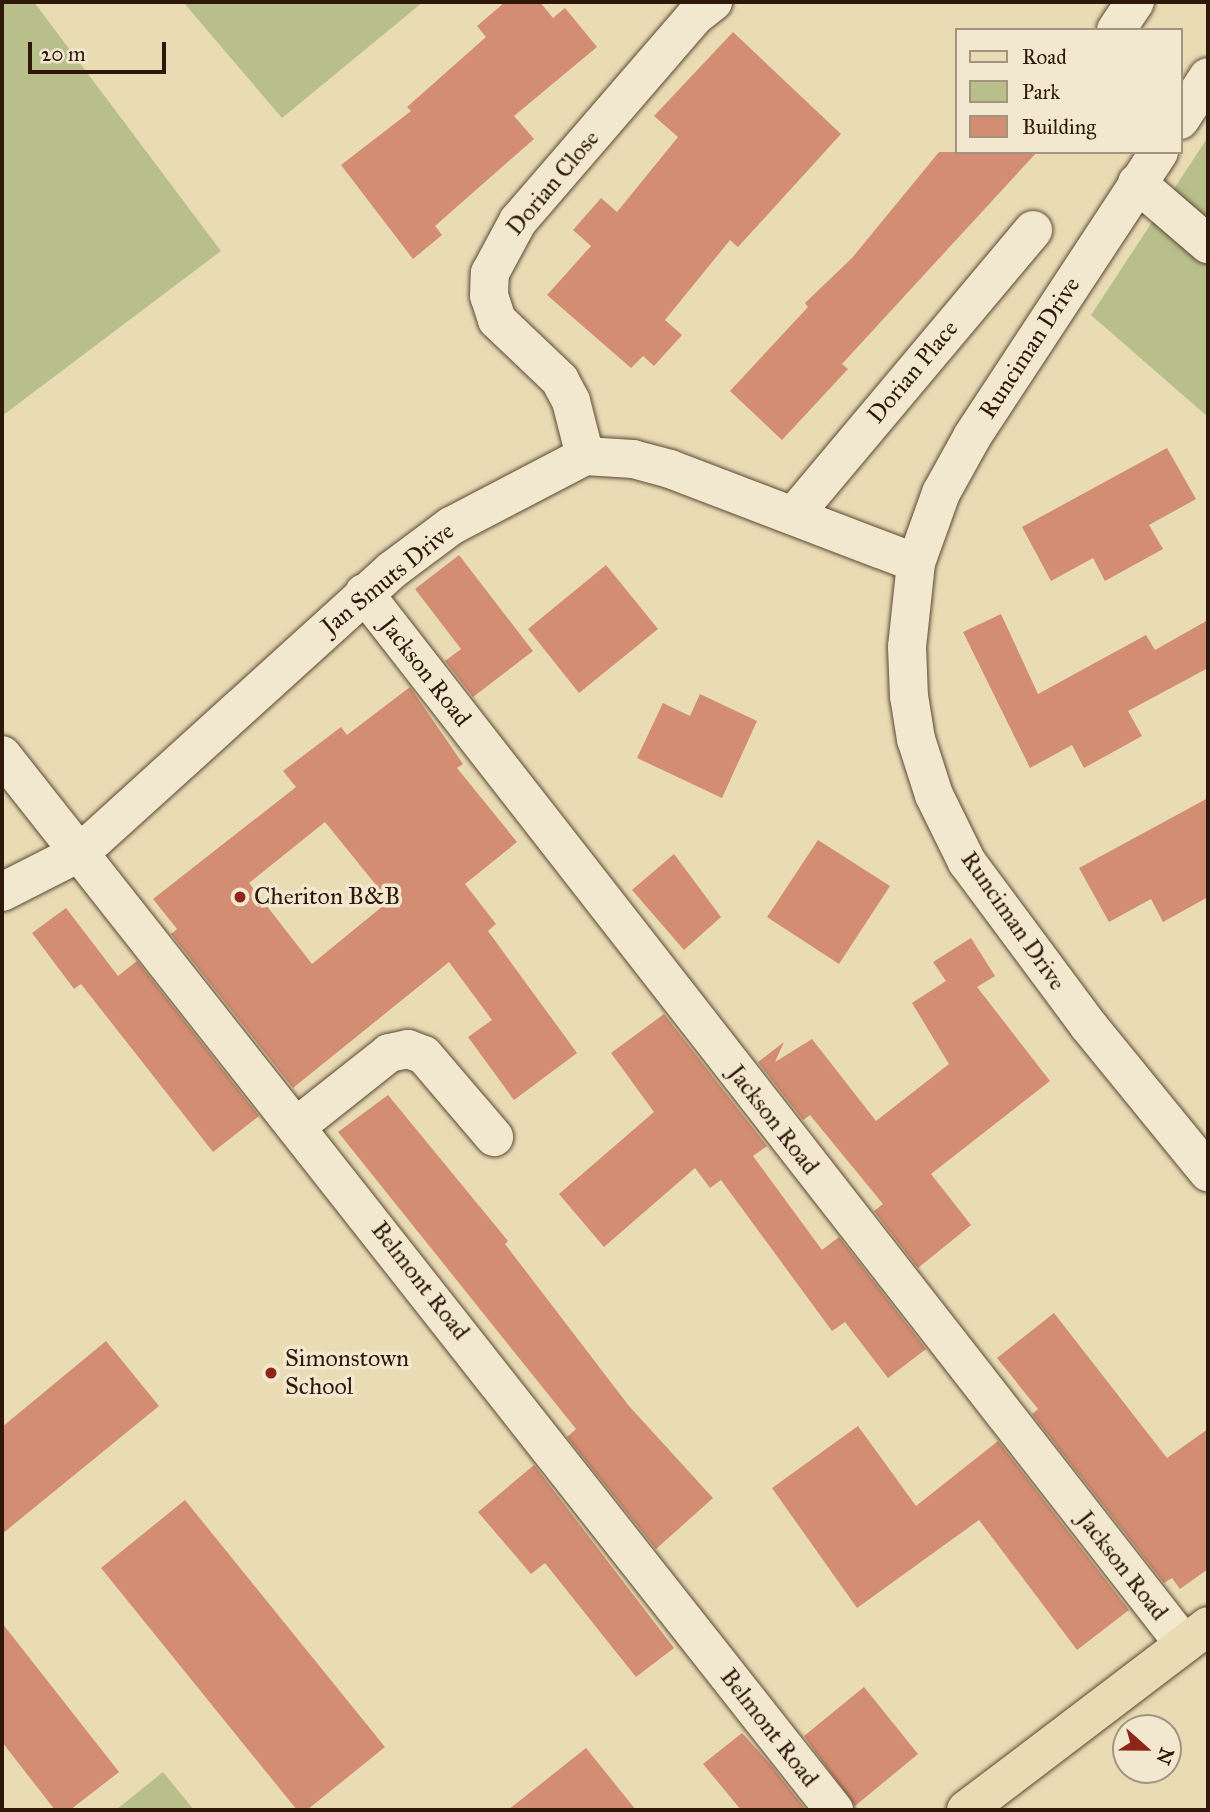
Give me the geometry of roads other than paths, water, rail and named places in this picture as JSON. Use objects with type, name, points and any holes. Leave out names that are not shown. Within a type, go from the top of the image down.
[{"type":"main road","points":[[966,1810],[1196,1635]]},
{"type":"street","name":"Dorian Close","points":[[585,456],[570,401],[560,380],[497,320],[489,296],[491,273],[518,221],[695,16],[713,2]]},
{"type":"street","points":[[1117,28],[1135,2]]},
{"type":"street","points":[[1182,117],[1208,78]]},
{"type":"street","points":[[1148,167],[1208,244]]},
{"type":"street","name":"Runciman Drive","points":[[1148,167],[972,437],[941,492],[916,563],[907,647],[909,696],[916,739],[934,795],[967,862],[1208,1172]]},
{"type":"street","name":"Dorian Place","points":[[794,515],[1032,230]]},
{"type":"street","points":[[585,456],[633,459],[670,469],[916,563]]},
{"type":"street","name":"Jan Smuts Drive","points":[[2,892],[81,852],[364,593],[451,526],[585,456]]},
{"type":"street","name":"Jackson Road","points":[[364,593],[1196,1635]]},
{"type":"street","name":"Belmont Road","points":[[2,755],[834,1810]]},
{"type":"street","points":[[297,1126],[389,1052],[408,1049],[424,1055],[494,1137]]},
{"type":"place","name":"Cheriton B&B","points":[[240,897]]},
{"type":"place","name":"Simonstown School","points":[[271,1373]]}]
